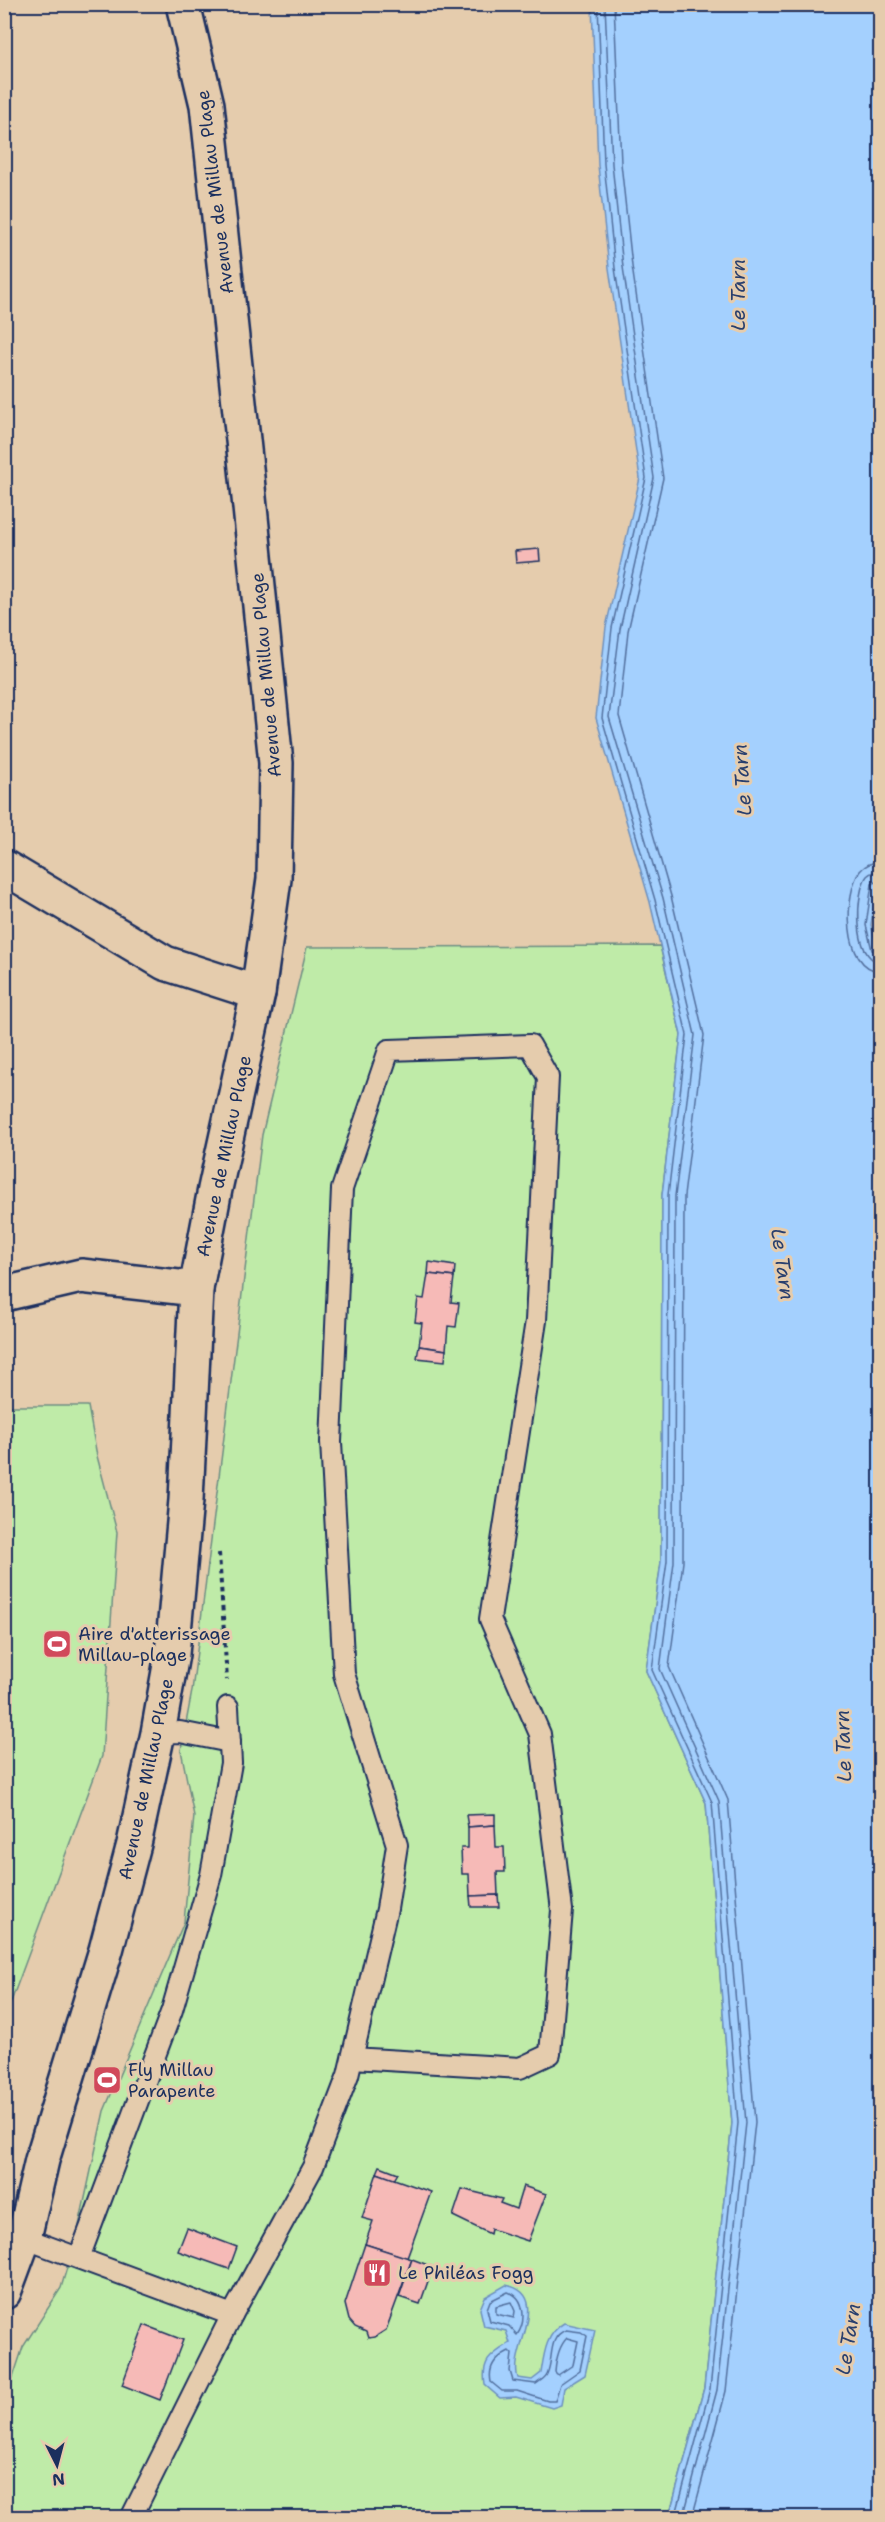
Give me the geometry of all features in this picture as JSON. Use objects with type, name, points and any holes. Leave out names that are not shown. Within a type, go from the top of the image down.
[{"type":"street","name":"Avenue de Millau Plage","points":[[4,2292],[24,2238],[42,2160],[112,1929],[134,1844],[158,1733],[172,1654],[186,1500],[196,1289],[215,1189],[258,993],[274,879],[276,763],[207,105],[183,4]]},
{"type":"street","points":[[4,867],[165,963],[258,993]]},
{"type":"street","points":[[4,1294],[81,1276],[196,1289]]},
{"type":"lane","points":[[131,2517],[232,2315],[313,2167],[352,2058],[387,1909],[397,1845],[344,1674],[331,1442],[342,1189],[389,1050],[530,1045],[548,1077],[536,1321],[490,1619],[540,1734],[562,1910],[550,2054],[520,2068],[352,2058]]},
{"type":"lane","points":[[79,2258],[172,2010],[211,1875],[231,1763],[228,1707]]},
{"type":"lane","points":[[158,1733],[180,1732],[230,1742]]},
{"type":"lane","points":[[24,2238],[232,2315]]},
{"type":"green space","points":[[660,946],[681,1035],[662,1195],[661,1562],[646,1671],[706,1803],[732,2123],[704,2388],[669,2517],[5,2518],[5,2402],[23,2347],[61,2288],[78,2230],[104,2111],[184,1922],[194,1816],[181,1750],[192,1691],[262,1135],[307,947]]},
{"type":"green space","name":"Aire d'atterissage Millau-plage","points":[[5,1406],[88,1406],[97,1456],[117,1532],[102,1756],[5,2018]]},
{"type":"water","name":"Le Tarn","points":[[592,5],[880,5],[880,866],[871,925],[880,958],[880,2517],[669,2517],[704,2388],[732,2123],[706,1803],[646,1671],[661,1562],[662,1195],[681,1035],[650,902],[596,718],[606,627],[640,478],[609,268],[598,165]]},
{"type":"water","points":[[506,2285],[520,2291],[527,2300],[529,2312],[519,2354],[518,2378],[532,2380],[541,2373],[550,2338],[553,2332],[564,2323],[595,2330],[585,2375],[564,2388],[561,2405],[552,2408],[516,2397],[500,2398],[485,2385],[486,2364],[493,2355],[510,2343],[506,2331],[484,2326],[480,2309],[485,2297]]},
{"type":"building","points":[[539,549],[540,561],[516,563],[515,551]]},
{"type":"building","points":[[429,1262],[455,1266],[454,1277],[428,1274]]},
{"type":"building","points":[[428,1274],[454,1277],[451,1302],[459,1303],[456,1327],[448,1326],[446,1350],[419,1346],[422,1323],[415,1322],[418,1298],[424,1299]]},
{"type":"building","points":[[419,1346],[446,1350],[445,1361],[417,1358]]},
{"type":"building","points":[[495,1814],[495,1825],[468,1827],[466,1815]]},
{"type":"building","points":[[495,1825],[496,1847],[504,1847],[505,1872],[497,1872],[498,1895],[470,1896],[469,1874],[462,1874],[461,1848],[468,1848],[468,1827]]},
{"type":"building","points":[[498,1895],[499,1907],[471,1907],[470,1896]]},
{"type":"building","points":[[380,2166],[398,2173],[394,2180],[377,2173]]},
{"type":"building","points":[[377,2173],[431,2192],[407,2258],[365,2244],[373,2221],[362,2218]]},
{"type":"building","points":[[523,2186],[546,2194],[528,2241],[491,2229],[490,2234],[453,2216],[462,2189],[502,2199],[500,2203],[516,2209]]},
{"type":"building","points":[[187,2228],[237,2247],[229,2269],[178,2251]]},
{"type":"building","points":[[365,2244],[412,2259],[386,2330],[375,2337],[368,2338],[366,2332],[355,2327],[349,2320],[345,2304]]},
{"type":"building","points":[[412,2259],[433,2267],[420,2304],[399,2297]]},
{"type":"building","points":[[144,2325],[183,2340],[160,2400],[122,2385]]},
{"type":"place","name":"Aire d'atterissage Millau-plage","points":[[57,1644]]},
{"type":"place","name":"Fly Millau Parapente","points":[[107,2080]]},
{"type":"place","name":"Le Philéas Fogg","points":[[377,2273]]}]
